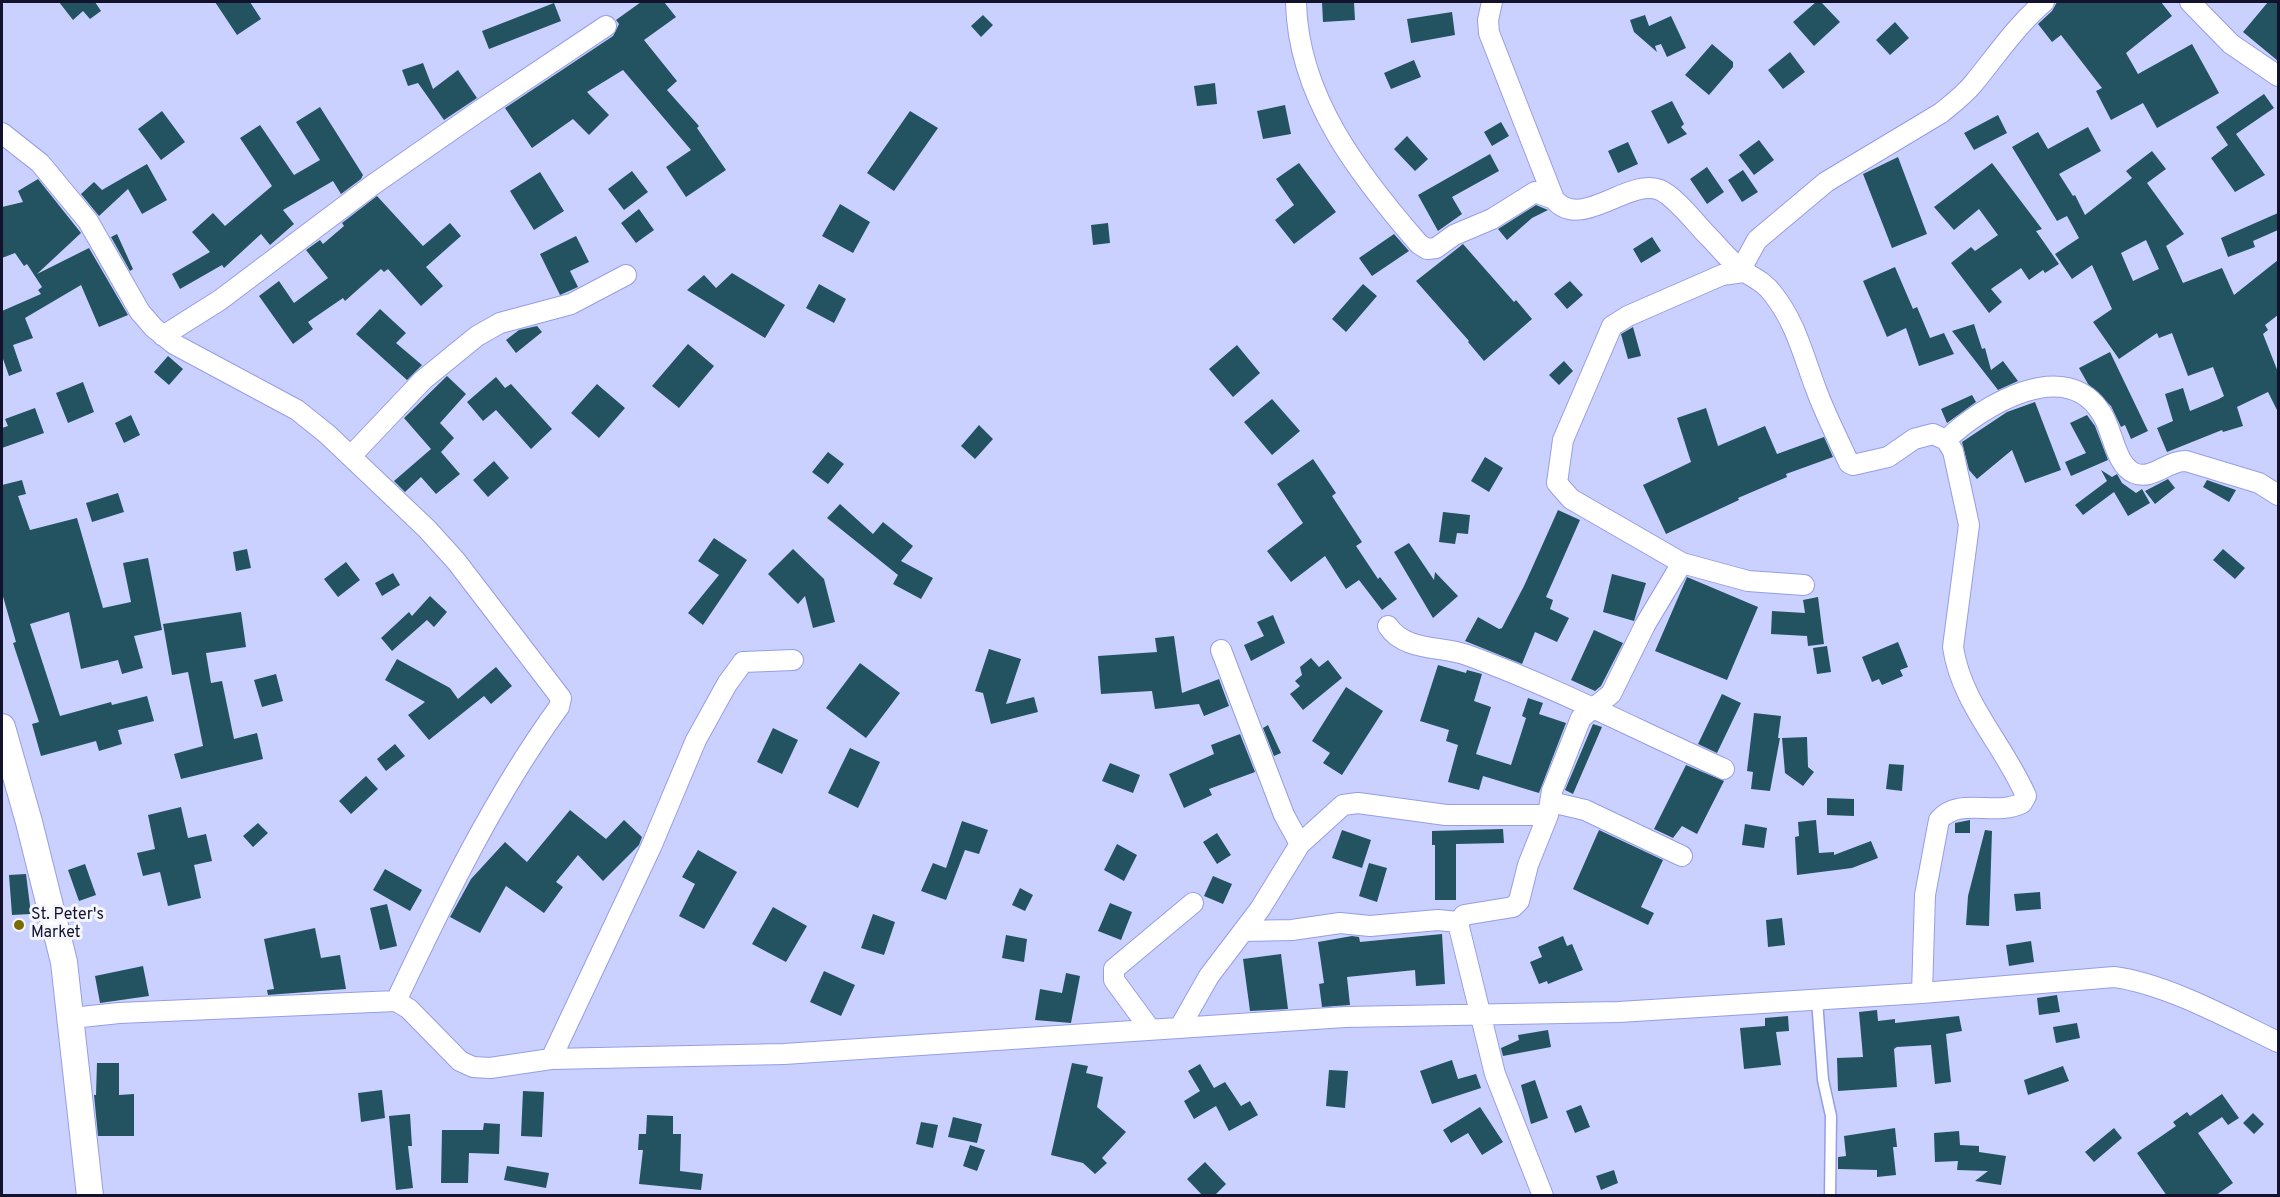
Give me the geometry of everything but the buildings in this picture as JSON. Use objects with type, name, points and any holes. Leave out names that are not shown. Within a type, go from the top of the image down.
[{"type":"street","points":[[1296,2],[1302,51],[1332,128],[1419,244],[1427,249],[1436,249],[1454,235],[1492,219],[1535,192],[1554,198],[1564,207],[1578,208],[1599,205],[1638,189],[1659,190],[1742,270],[1765,285],[1791,321],[1823,406],[1849,463],[1853,465],[1883,459],[1914,439],[1933,434],[1946,440],[1953,451],[1969,525],[1953,647],[1955,663],[1968,695],[2026,796],[2022,803],[2007,809],[1957,808],[1950,810],[1939,820],[1925,895],[1922,993]]},
{"type":"street","points":[[1492,2],[1488,20],[1490,33],[1554,198]]},
{"type":"street","points":[[1804,585],[1748,581],[1682,563],[1562,492],[1557,483],[1559,454],[1589,376],[1615,324],[1722,275],[1742,270],[1757,240],[1826,182],[1941,113],[1954,102],[1973,84],[2027,16],[2044,2]]},
{"type":"street","points":[[2190,2],[2231,44],[2278,76]]},
{"type":"street","points":[[163,336],[215,303],[374,184],[606,26]]},
{"type":"street","points":[[2,133],[21,146],[40,164],[88,221],[140,312],[163,336],[297,411],[351,456],[456,561],[506,624],[561,701],[486,823],[437,913],[396,1001]]},
{"type":"street","points":[[351,456],[423,380],[477,336],[500,323],[571,304],[626,275]]},
{"type":"street","points":[[1946,440],[1989,406],[2027,390],[2052,386],[2078,390],[2101,412],[2118,451],[2132,472],[2146,475],[2175,461],[2186,460],[2248,480],[2278,495]]},
{"type":"street","points":[[1543,1196],[1495,1074],[1458,930],[1458,922],[1464,915],[1509,908],[1518,903],[1528,865],[1550,809],[1552,792],[1581,718],[1594,710],[1611,694],[1645,625],[1682,563]]},
{"type":"street","points":[[1388,626],[1394,635],[1403,641],[1453,650],[1493,665],[1724,770]]},
{"type":"street","points":[[1221,650],[1284,815],[1300,844]]},
{"type":"street","points":[[551,1059],[651,847],[696,740],[727,684],[743,662],[793,660]]},
{"type":"street","points":[[2,727],[29,822],[64,962],[90,1196]]},
{"type":"street","points":[[1180,1027],[1209,976],[1244,931],[1300,844],[1332,813],[1349,802],[1446,815],[1550,809],[1585,810],[1682,856]]},
{"type":"street","points":[[1150,1029],[1114,980],[1114,969],[1193,903]]},
{"type":"street","points":[[1244,931],[1292,930],[1340,923],[1370,926],[1438,920],[1458,922]]},
{"type":"street","points":[[72,1018],[119,1013],[396,1001],[409,1009],[452,1055],[466,1065],[490,1068],[551,1059],[784,1054],[1345,1017],[1481,1017],[1619,1012],[1922,993],[2065,979],[2124,978],[2166,991],[2278,1042]]},
{"type":"lane","points":[[1817,1000],[1823,1080],[1831,1116],[1830,1196]]},
{"type":"place","name":"St. Peter's Market","points":[[19,925]]}]
